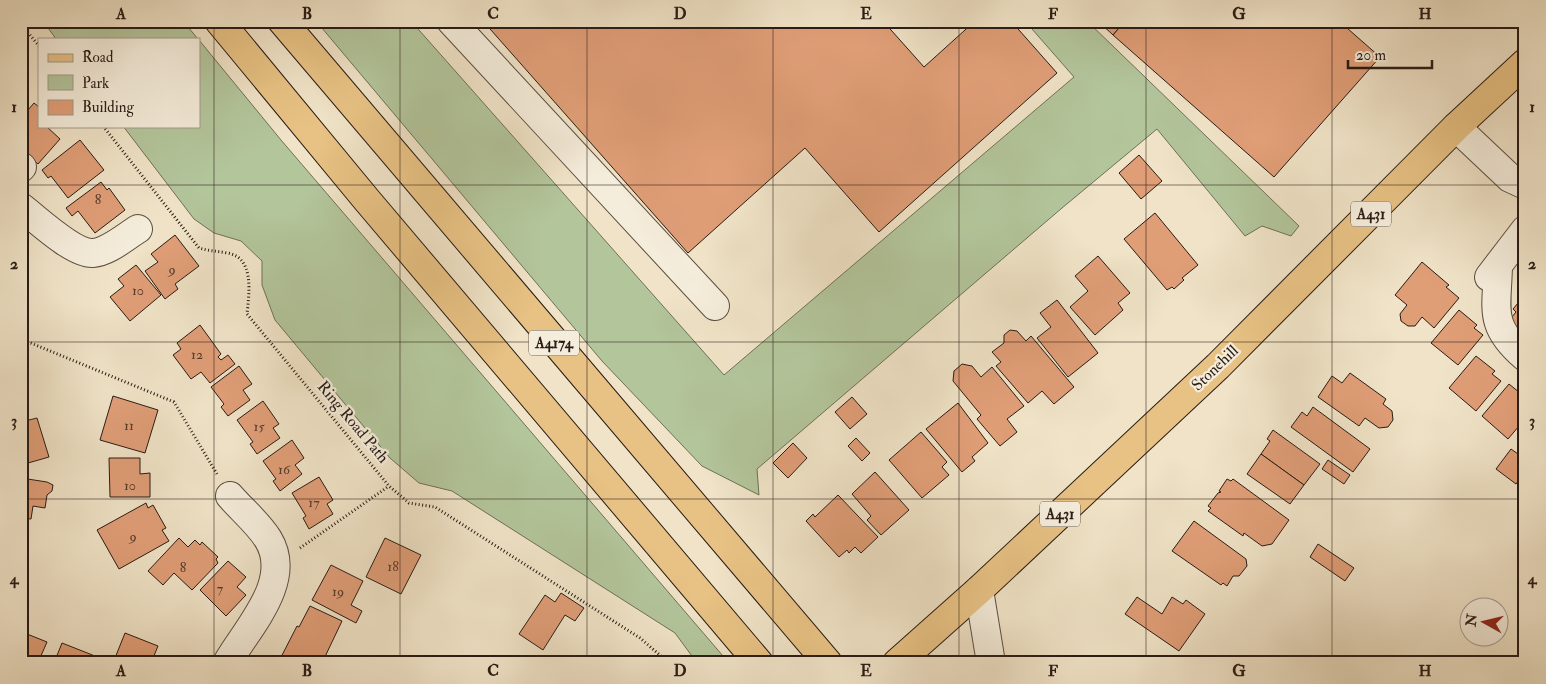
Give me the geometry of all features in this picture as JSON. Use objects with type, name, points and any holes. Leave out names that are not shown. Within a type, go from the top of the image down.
[{"type":"main road","name":"A4174","points":[[219,21],[372,207],[759,663]]},
{"type":"main road","name":"A4174","points":[[282,21],[828,663]]},
{"type":"main road","name":"Stonehill","points":[[899,661],[979,590],[1218,366],[1456,127],[1525,63]]},
{"type":"street","points":[[452,21],[715,306]]},
{"type":"street","points":[[1456,127],[1510,178],[1525,185]]},
{"type":"street","points":[[24,209],[83,252],[93,253],[104,250],[138,229]]},
{"type":"street","points":[[1525,230],[1493,271],[1500,329],[1508,342],[1525,357]]},
{"type":"street","points":[[227,663],[270,594],[277,565],[268,540],[230,496]]},
{"type":"street","points":[[979,590],[991,663]]},
{"type":"path","points":[[21,24],[38,45]]},
{"type":"path","name":"Ring Road Path","points":[[104,128],[200,248],[214,253],[228,253],[239,258],[247,270],[249,291],[246,314],[389,486],[409,503],[435,507],[640,638],[669,663]]},
{"type":"path","points":[[21,339],[174,402],[230,496]]},
{"type":"path","points":[[277,565],[389,486]]},
{"type":"green space","points":[[43,21],[183,21],[197,38],[55,38]]},
{"type":"green space","points":[[316,21],[411,21],[724,375],[1074,77],[1025,21],[1087,21],[1299,226],[1291,236],[1262,226],[1245,236],[1157,129],[757,469],[759,495],[702,466],[602,361]]},
{"type":"green space","points":[[200,41],[281,140],[729,663],[697,663],[675,633],[452,491],[419,483],[390,458],[275,320],[262,285],[262,261],[241,241],[214,233],[194,219],[125,128],[200,128]]},
{"type":"building","points":[[483,21],[883,21],[924,67],[975,21],[1011,21],[1057,73],[879,232],[805,148],[688,253]]},
{"type":"building","points":[[1098,21],[1125,21],[1113,35]]},
{"type":"building","points":[[1125,21],[1339,21],[1380,57],[1274,177],[1113,35]]},
{"type":"building","points":[[34,103],[38,106],[38,128],[48,128],[60,139],[38,164],[21,150],[21,118]]},
{"type":"building","points":[[80,140],[104,170],[68,198],[51,176],[48,178],[42,170]]},
{"type":"building","points":[[1139,155],[1162,181],[1141,199],[1119,173]]},
{"type":"building","points":[[101,182],[107,190],[109,188],[125,210],[95,233],[78,211],[72,216],[66,208]]},
{"type":"building","points":[[1155,213],[1198,265],[1182,278],[1184,280],[1174,289],[1172,287],[1167,290],[1124,239]]},
{"type":"building","points":[[175,235],[199,266],[175,284],[178,289],[165,299],[145,271],[158,262],[151,254]]},
{"type":"building","points":[[1098,256],[1130,293],[1118,303],[1123,310],[1095,335],[1070,307],[1088,291],[1075,276]]},
{"type":"building","points":[[1422,262],[1449,285],[1446,287],[1459,298],[1434,328],[1422,317],[1415,326],[1408,326],[1401,321],[1400,314],[1407,305],[1395,295]]},
{"type":"building","points":[[136,265],[161,295],[130,321],[110,297],[124,286],[118,279]]},
{"type":"building","points":[[1523,297],[1525,298],[1525,338],[1507,323],[1516,312],[1513,309]]},
{"type":"building","points":[[1057,300],[1098,353],[1068,377],[1037,338],[1051,327],[1040,313]]},
{"type":"building","points":[[1459,310],[1477,325],[1474,328],[1483,335],[1458,365],[1431,343]]},
{"type":"building","points":[[200,325],[221,354],[218,357],[221,360],[228,355],[235,364],[210,383],[201,372],[191,379],[173,355],[181,349],[177,343]]},
{"type":"building","points":[[1010,330],[1017,331],[1026,341],[1031,336],[1074,387],[1054,404],[1042,391],[1028,403],[996,366],[1001,362],[992,352],[1004,343],[1004,335]]},
{"type":"building","points":[[1476,356],[1495,371],[1492,374],[1501,381],[1476,411],[1449,388]]},
{"type":"building","points":[[962,364],[972,366],[981,377],[992,367],[1024,406],[1007,419],[1017,432],[1000,446],[977,419],[981,415],[953,381],[954,371]]},
{"type":"building","points":[[239,366],[252,384],[243,390],[250,400],[228,416],[221,407],[224,404],[211,387]]},
{"type":"building","points":[[1350,373],[1386,399],[1383,404],[1392,411],[1393,420],[1388,427],[1379,428],[1365,418],[1359,426],[1318,397],[1332,376],[1342,383]]},
{"type":"building","points":[[1509,384],[1525,397],[1525,419],[1508,439],[1482,416]]},
{"type":"building","points":[[113,396],[158,410],[145,453],[100,440]]},
{"type":"building","points":[[852,397],[867,414],[850,429],[835,412]]},
{"type":"building","points":[[263,401],[279,424],[273,428],[280,438],[257,454],[250,444],[253,442],[237,420]]},
{"type":"building","points":[[958,403],[988,443],[972,457],[975,461],[962,472],[926,429]]},
{"type":"building","points":[[1313,407],[1370,449],[1353,472],[1291,427],[1302,412],[1307,416]]},
{"type":"building","points":[[37,418],[49,457],[21,465],[21,422]]},
{"type":"building","points":[[1273,430],[1320,464],[1304,485],[1261,454],[1270,441],[1267,439]]},
{"type":"building","points":[[921,432],[947,462],[942,467],[949,475],[922,498],[889,460]]},
{"type":"building","points":[[856,438],[870,453],[862,461],[848,446]]},
{"type":"building","points":[[292,440],[304,458],[295,465],[302,474],[280,491],[273,481],[276,479],[263,461]]},
{"type":"building","points":[[793,443],[807,458],[788,478],[773,463]]},
{"type":"building","points":[[1511,449],[1525,459],[1525,472],[1516,484],[1496,469]]},
{"type":"building","points":[[1261,454],[1304,485],[1290,504],[1247,474]]},
{"type":"building","points":[[109,458],[140,458],[140,474],[150,473],[150,497],[110,497]]},
{"type":"building","points":[[1328,460],[1350,475],[1344,484],[1322,469]]},
{"type":"building","points":[[875,472],[909,510],[881,535],[867,520],[871,516],[852,494]]},
{"type":"building","points":[[319,477],[333,500],[327,504],[333,514],[309,529],[303,518],[306,516],[292,493]]},
{"type":"building","points":[[21,478],[47,482],[53,485],[52,491],[47,495],[45,508],[33,506],[31,519],[21,518]]},
{"type":"building","points":[[1227,479],[1231,481],[1233,479],[1289,520],[1272,544],[1262,546],[1244,533],[1243,536],[1208,511],[1211,508],[1208,506],[1218,493],[1221,492],[1219,491]]},
{"type":"building","points":[[838,495],[878,537],[861,553],[855,547],[849,553],[847,550],[839,557],[806,521],[813,514],[815,517]]},
{"type":"building","points":[[146,503],[148,508],[153,505],[166,528],[162,530],[169,541],[119,569],[97,530]]},
{"type":"building","points":[[21,518],[28,519],[26,541],[21,540]]},
{"type":"building","points":[[1194,521],[1246,559],[1247,566],[1239,576],[1233,576],[1227,586],[1223,583],[1221,585],[1172,551]]},
{"type":"building","points":[[179,538],[188,547],[195,540],[200,545],[202,542],[218,557],[216,559],[218,563],[192,590],[174,573],[163,585],[148,571]]},
{"type":"building","points":[[385,538],[421,555],[401,594],[366,577]]},
{"type":"building","points":[[1318,544],[1354,568],[1345,581],[1310,557]]},
{"type":"building","points":[[228,561],[246,577],[237,587],[246,595],[226,616],[200,590]]},
{"type":"building","points":[[331,565],[363,581],[351,605],[362,611],[356,623],[312,600]]},
{"type":"building","points":[[561,593],[584,608],[575,621],[565,615],[543,650],[519,634],[545,595],[555,602]]},
{"type":"building","points":[[1137,597],[1162,614],[1172,597],[1183,604],[1186,600],[1205,614],[1179,651],[1125,614]]},
{"type":"building","points":[[310,606],[342,621],[322,663],[278,663],[297,626],[299,627]]},
{"type":"building","points":[[22,632],[47,642],[40,658],[47,660],[46,663],[21,663]]},
{"type":"building","points":[[125,633],[158,646],[151,663],[113,663]]},
{"type":"building","points":[[62,643],[100,658],[98,663],[54,663]]}]
